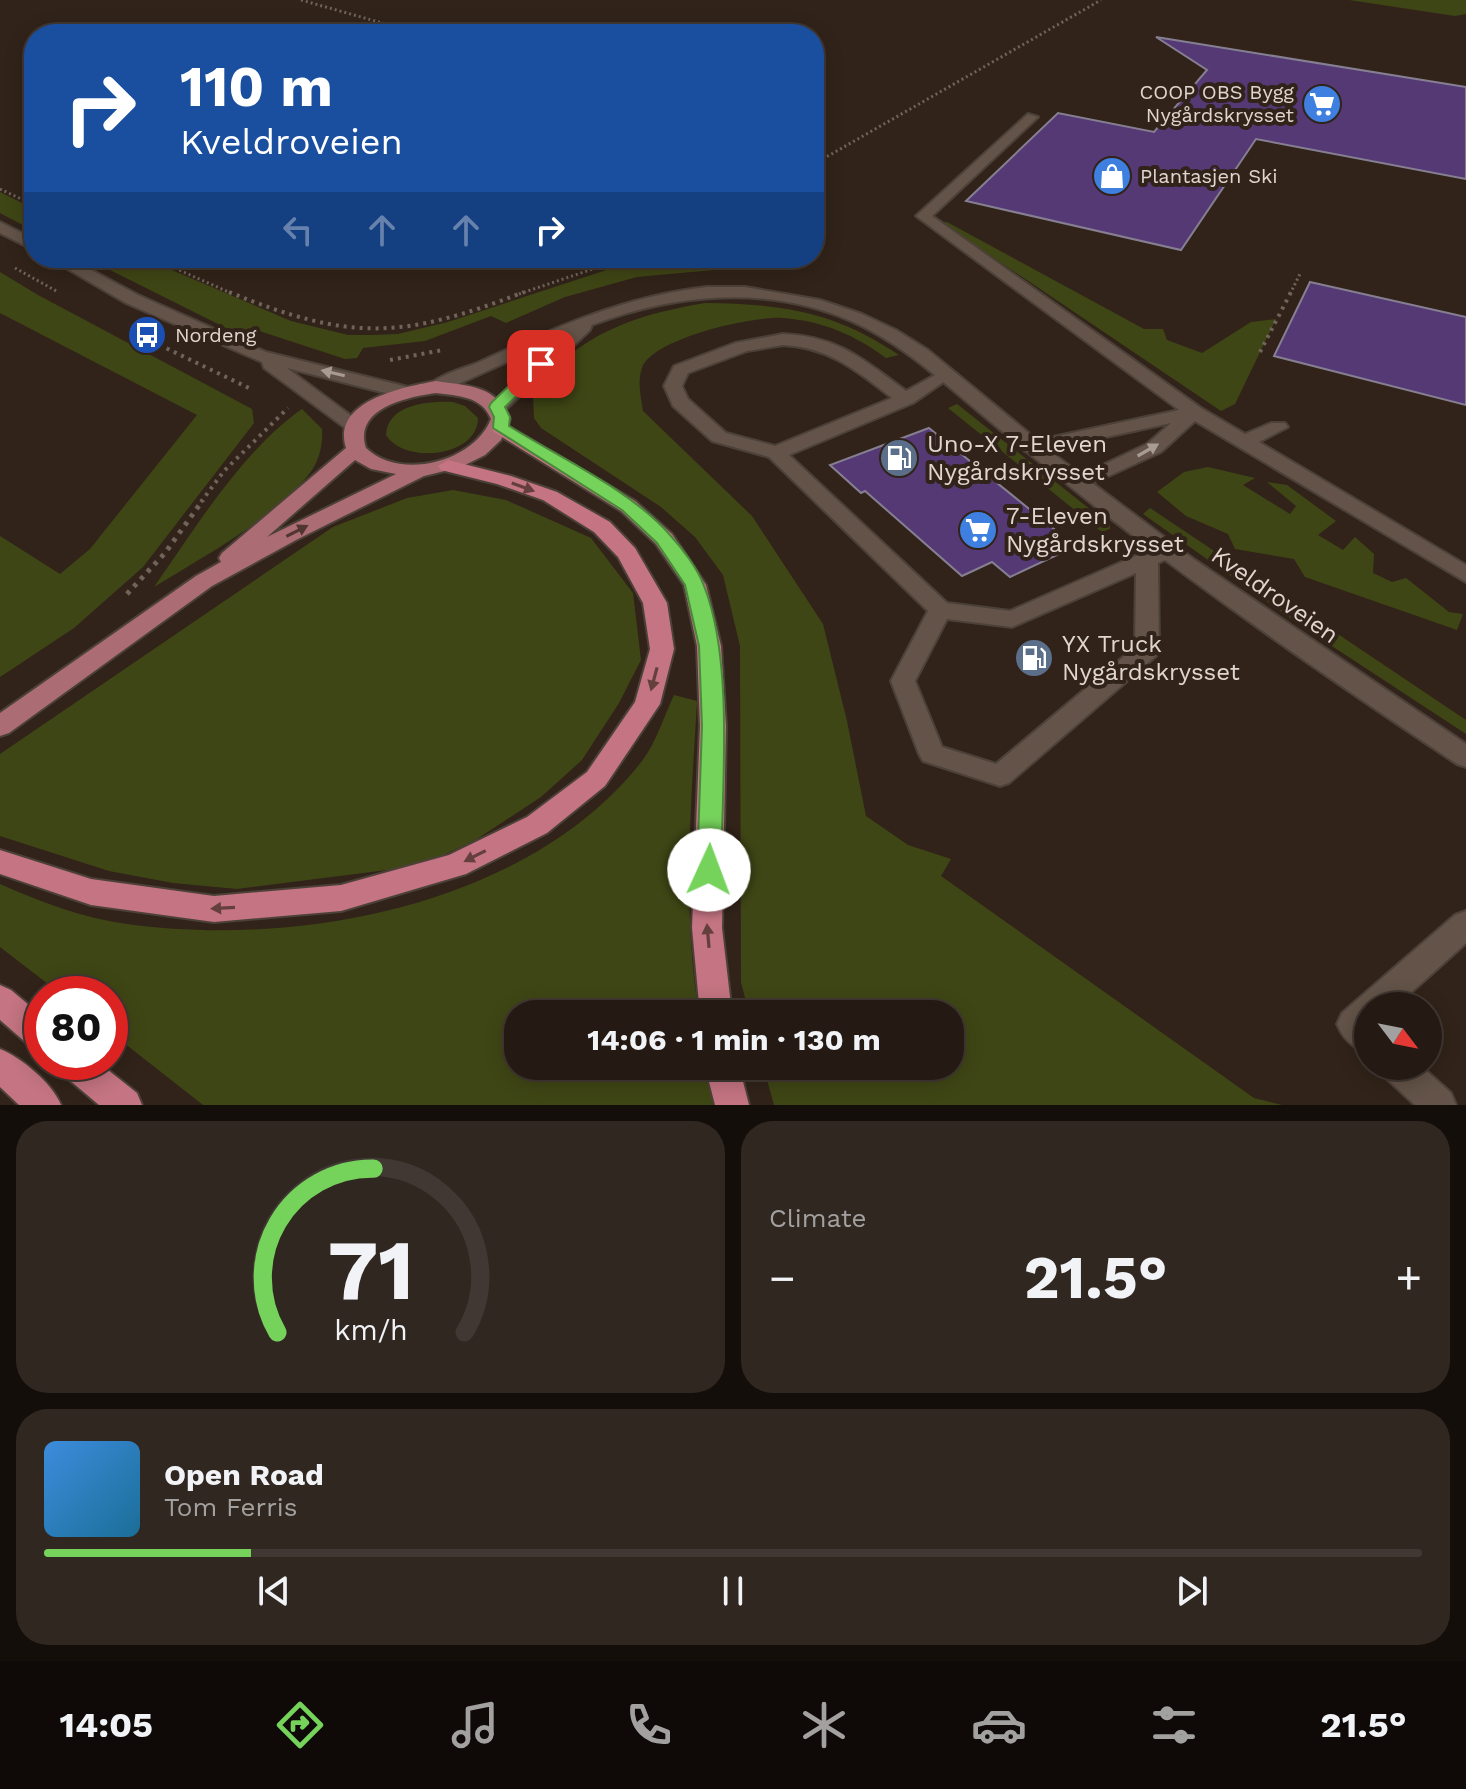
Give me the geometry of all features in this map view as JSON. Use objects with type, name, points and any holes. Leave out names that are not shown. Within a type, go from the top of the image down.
[{"type":"highway","points":[[499,418],[628,506],[664,539],[695,585],[709,646],[712,713],[707,928],[715,1000]]},
{"type":"highway","points":[[0,862],[91,892],[214,909],[341,898],[456,865],[537,825],[596,779],[647,704],[662,649],[655,603],[627,553],[602,527],[550,496],[448,466]]},
{"type":"highway","points":[[0,1000],[24,1021]]},
{"type":"highway","points":[[0,1065],[44,1105]]},
{"type":"highway","points":[[95,1080],[125,1105]]},
{"type":"highway","points":[[726,1080],[732,1105]]},
{"type":"main road","points":[[436,387],[473,392],[499,418],[483,450],[448,466],[420,470],[380,465],[365,458],[356,449],[352,438],[355,426],[373,406],[405,392],[436,387]]},
{"type":"main road","points":[[0,726],[204,581],[356,449]]},
{"type":"main road","points":[[204,581],[288,535],[420,470]]},
{"type":"street","points":[[1032,117],[923,216],[1194,412],[1466,575]]},
{"type":"street","points":[[0,227],[24,240]]},
{"type":"street","points":[[75,268],[132,299],[260,356],[405,392]]},
{"type":"street","name":"Kveldroveien","points":[[436,387],[590,319],[671,296],[777,295],[863,318],[895,334],[946,374],[1078,484],[1157,555],[1466,757]]},
{"type":"street","name":"Kveldroveien","points":[[499,418],[590,319]]},
{"type":"street","points":[[906,399],[843,353],[805,341],[764,339],[680,370],[673,386],[680,402],[719,437],[776,453],[940,610],[1012,619],[1157,555],[1147,650],[1000,776],[932,754],[903,681],[940,610]]},
{"type":"street","points":[[260,356],[355,426]]},
{"type":"street","points":[[776,453],[906,399],[946,374]]},
{"type":"street","points":[[1032,447],[1194,412]]},
{"type":"street","points":[[1078,484],[1154,448],[1194,412]]},
{"type":"street","points":[[1245,441],[1278,427]]},
{"type":"street","points":[[1394,992],[1466,924]]},
{"type":"street","points":[[1412,1080],[1439,1105]]},
{"type":"path","points":[[301,0],[386,24]]},
{"type":"path","points":[[824,158],[1101,0]]},
{"type":"path","points":[[0,189],[24,200]]},
{"type":"path","points":[[176,268],[306,321],[371,332],[436,323],[596,268]]},
{"type":"path","points":[[1260,352],[1301,272]]},
{"type":"path","points":[[126,596],[165,553],[224,471],[290,406]]},
{"type":"green space","points":[[1349,0],[1466,0],[1466,14],[1455,16]]},
{"type":"green space","points":[[0,192],[24,204],[24,226],[0,213]]},
{"type":"green space","points":[[947,222],[1144,329],[1163,329],[1167,340],[1202,353],[1251,322],[1276,319],[1235,404],[1221,411],[942,223]]},
{"type":"green space","points":[[106,268],[167,268],[291,321],[348,335],[398,334],[448,322],[613,268],[736,268],[637,277],[565,297],[506,323],[491,316],[425,341],[363,348],[357,358],[345,359],[253,329],[234,332]]},
{"type":"green space","points":[[0,272],[252,409],[254,423],[143,567],[74,628],[0,677],[0,536],[60,574],[90,549],[197,415],[0,313]]},
{"type":"green space","points":[[705,303],[783,308],[852,328],[899,355],[886,358],[862,342],[825,326],[769,318],[705,331],[664,347],[650,357],[642,368],[640,378],[643,411],[752,516],[823,624],[866,816],[908,845],[951,859],[941,876],[1254,1098],[1282,1105],[774,1105],[767,1080],[964,1080],[964,1000],[746,1000],[741,982],[740,646],[723,575],[695,537],[661,507],[541,428],[534,418],[533,395],[568,357],[608,331],[631,321]]},
{"type":"green space","points":[[453,402],[465,406],[478,418],[475,431],[454,448],[423,453],[395,444],[386,435],[394,417],[411,406]]},
{"type":"green space","points":[[957,404],[1110,525],[1110,529],[1102,532],[948,408]]},
{"type":"green space","points":[[302,409],[322,429],[322,440],[315,465],[298,487],[261,519],[154,587],[203,515],[240,468],[280,426]]},
{"type":"green space","points":[[1208,467],[1255,478],[1243,485],[1290,514],[1296,506],[1267,482],[1287,485],[1336,521],[1318,535],[1343,550],[1355,537],[1374,554],[1373,573],[1392,582],[1406,578],[1449,612],[1463,614],[1457,630],[1305,577],[1294,559],[1235,549],[1228,534],[1186,516],[1157,492],[1184,472]]},
{"type":"green space","points":[[453,490],[506,500],[591,538],[633,593],[641,660],[619,703],[582,760],[541,797],[474,841],[419,866],[237,889],[173,883],[109,871],[0,836],[0,754],[333,527],[407,498]]},
{"type":"green space","points":[[1150,508],[1466,720],[1466,734],[1303,627],[1143,514]]},
{"type":"green space","points":[[674,695],[697,701],[689,897],[697,1000],[504,1000],[504,1080],[710,1080],[715,1105],[203,1105],[128,1046],[128,976],[38,976],[0,947],[0,884],[94,918],[194,930],[264,929],[336,921],[407,906],[475,882],[538,851],[595,810],[642,761],[656,738]]},
{"type":"building","points":[[1156,37],[1466,87],[1466,179],[1256,139],[1181,250],[966,201],[1058,113],[1154,132],[1207,70]]},
{"type":"building","points":[[1310,282],[1466,317],[1466,405],[1274,356]]},
{"type":"building","points":[[929,428],[1059,533],[1042,541],[1059,554],[1010,577],[992,562],[962,576],[865,491],[861,493],[830,465]]},
{"type":"place","name":"COOP OBS Bygg Nygårdskrysset","points":[[1322,104]]},
{"type":"place","name":"Plantasjen Ski","points":[[1112,176]]},
{"type":"place","name":"Nordeng","points":[[147,335]]},
{"type":"place","name":"Uno-X 7-Eleven Nygårdskrysset","points":[[899,458]]},
{"type":"place","name":"7-Eleven Nygårdskrysset","points":[[978,530]]},
{"type":"place","name":"YX Truck Nygårdskrysset","points":[[1034,658]]},
{"type":"route","points":[[541,364],[497,407],[502,417],[501,428],[628,506],[664,539],[695,585],[709,646],[713,726],[709,870]]}]
